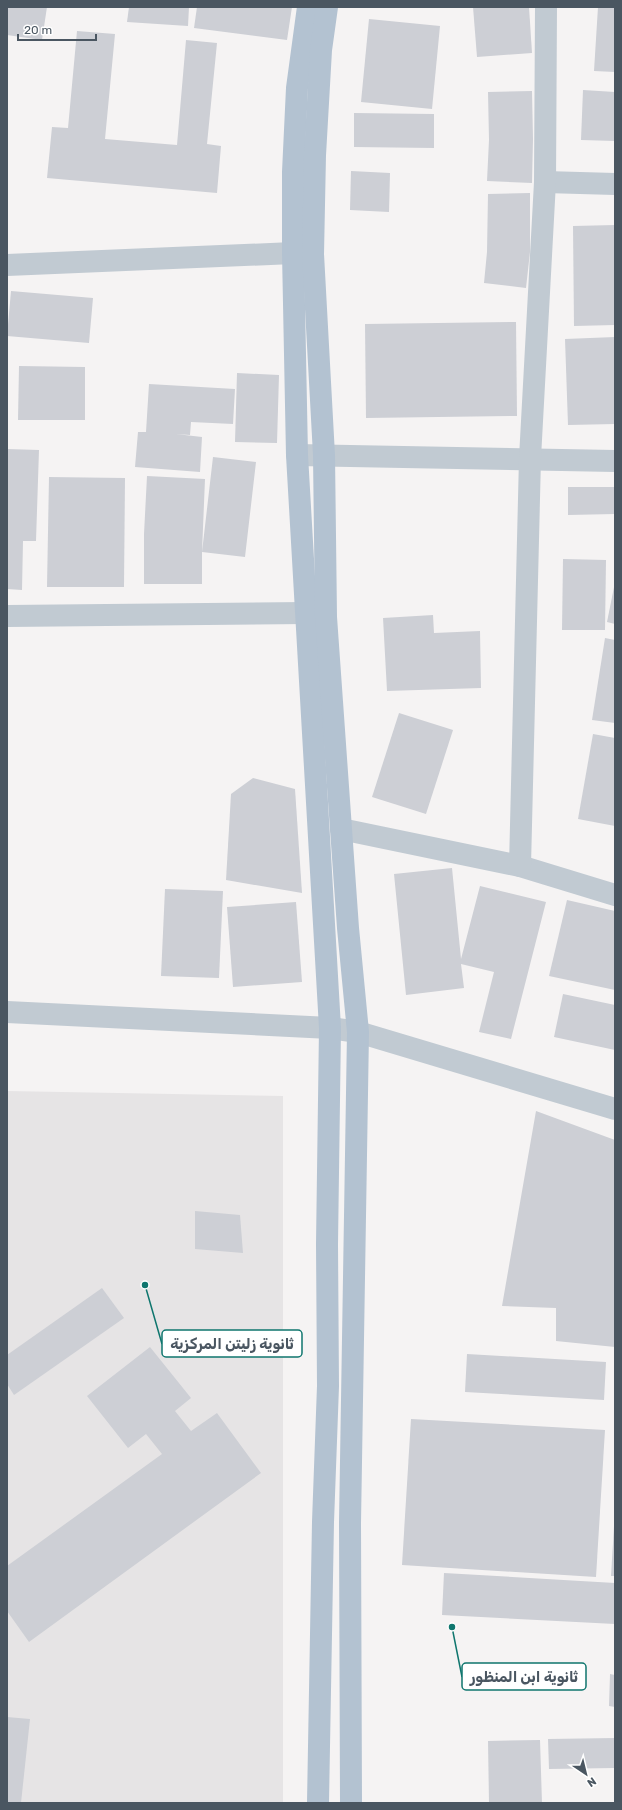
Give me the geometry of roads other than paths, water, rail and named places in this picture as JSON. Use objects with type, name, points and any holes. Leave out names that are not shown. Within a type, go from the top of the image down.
[{"type":"main road","points":[[308,7],[297,88],[293,172],[293,253],[297,455],[330,1028],[330,1138],[327,1244],[328,1386],[323,1530],[318,1803]]},
{"type":"main road","points":[[328,7],[321,50],[315,155],[313,254],[324,455],[326,617],[341,829],[358,1032],[350,1523],[350,1803]]},
{"type":"street","points":[[520,866],[530,458],[545,182],[546,7]]},
{"type":"street","points":[[545,182],[615,184]]},
{"type":"street","points":[[7,265],[293,253]]},
{"type":"street","points":[[297,455],[615,460]]},
{"type":"street","points":[[7,616],[306,613]]},
{"type":"street","points":[[341,829],[520,866],[615,895]]},
{"type":"street","points":[[7,1012],[330,1028],[358,1032],[615,1109]]},
{"type":"place","name":"ثانوية زليتن المركزية","points":[[145,1285]]},
{"type":"place","name":"ثانوية ابن المنظور","points":[[452,1627]]}]
